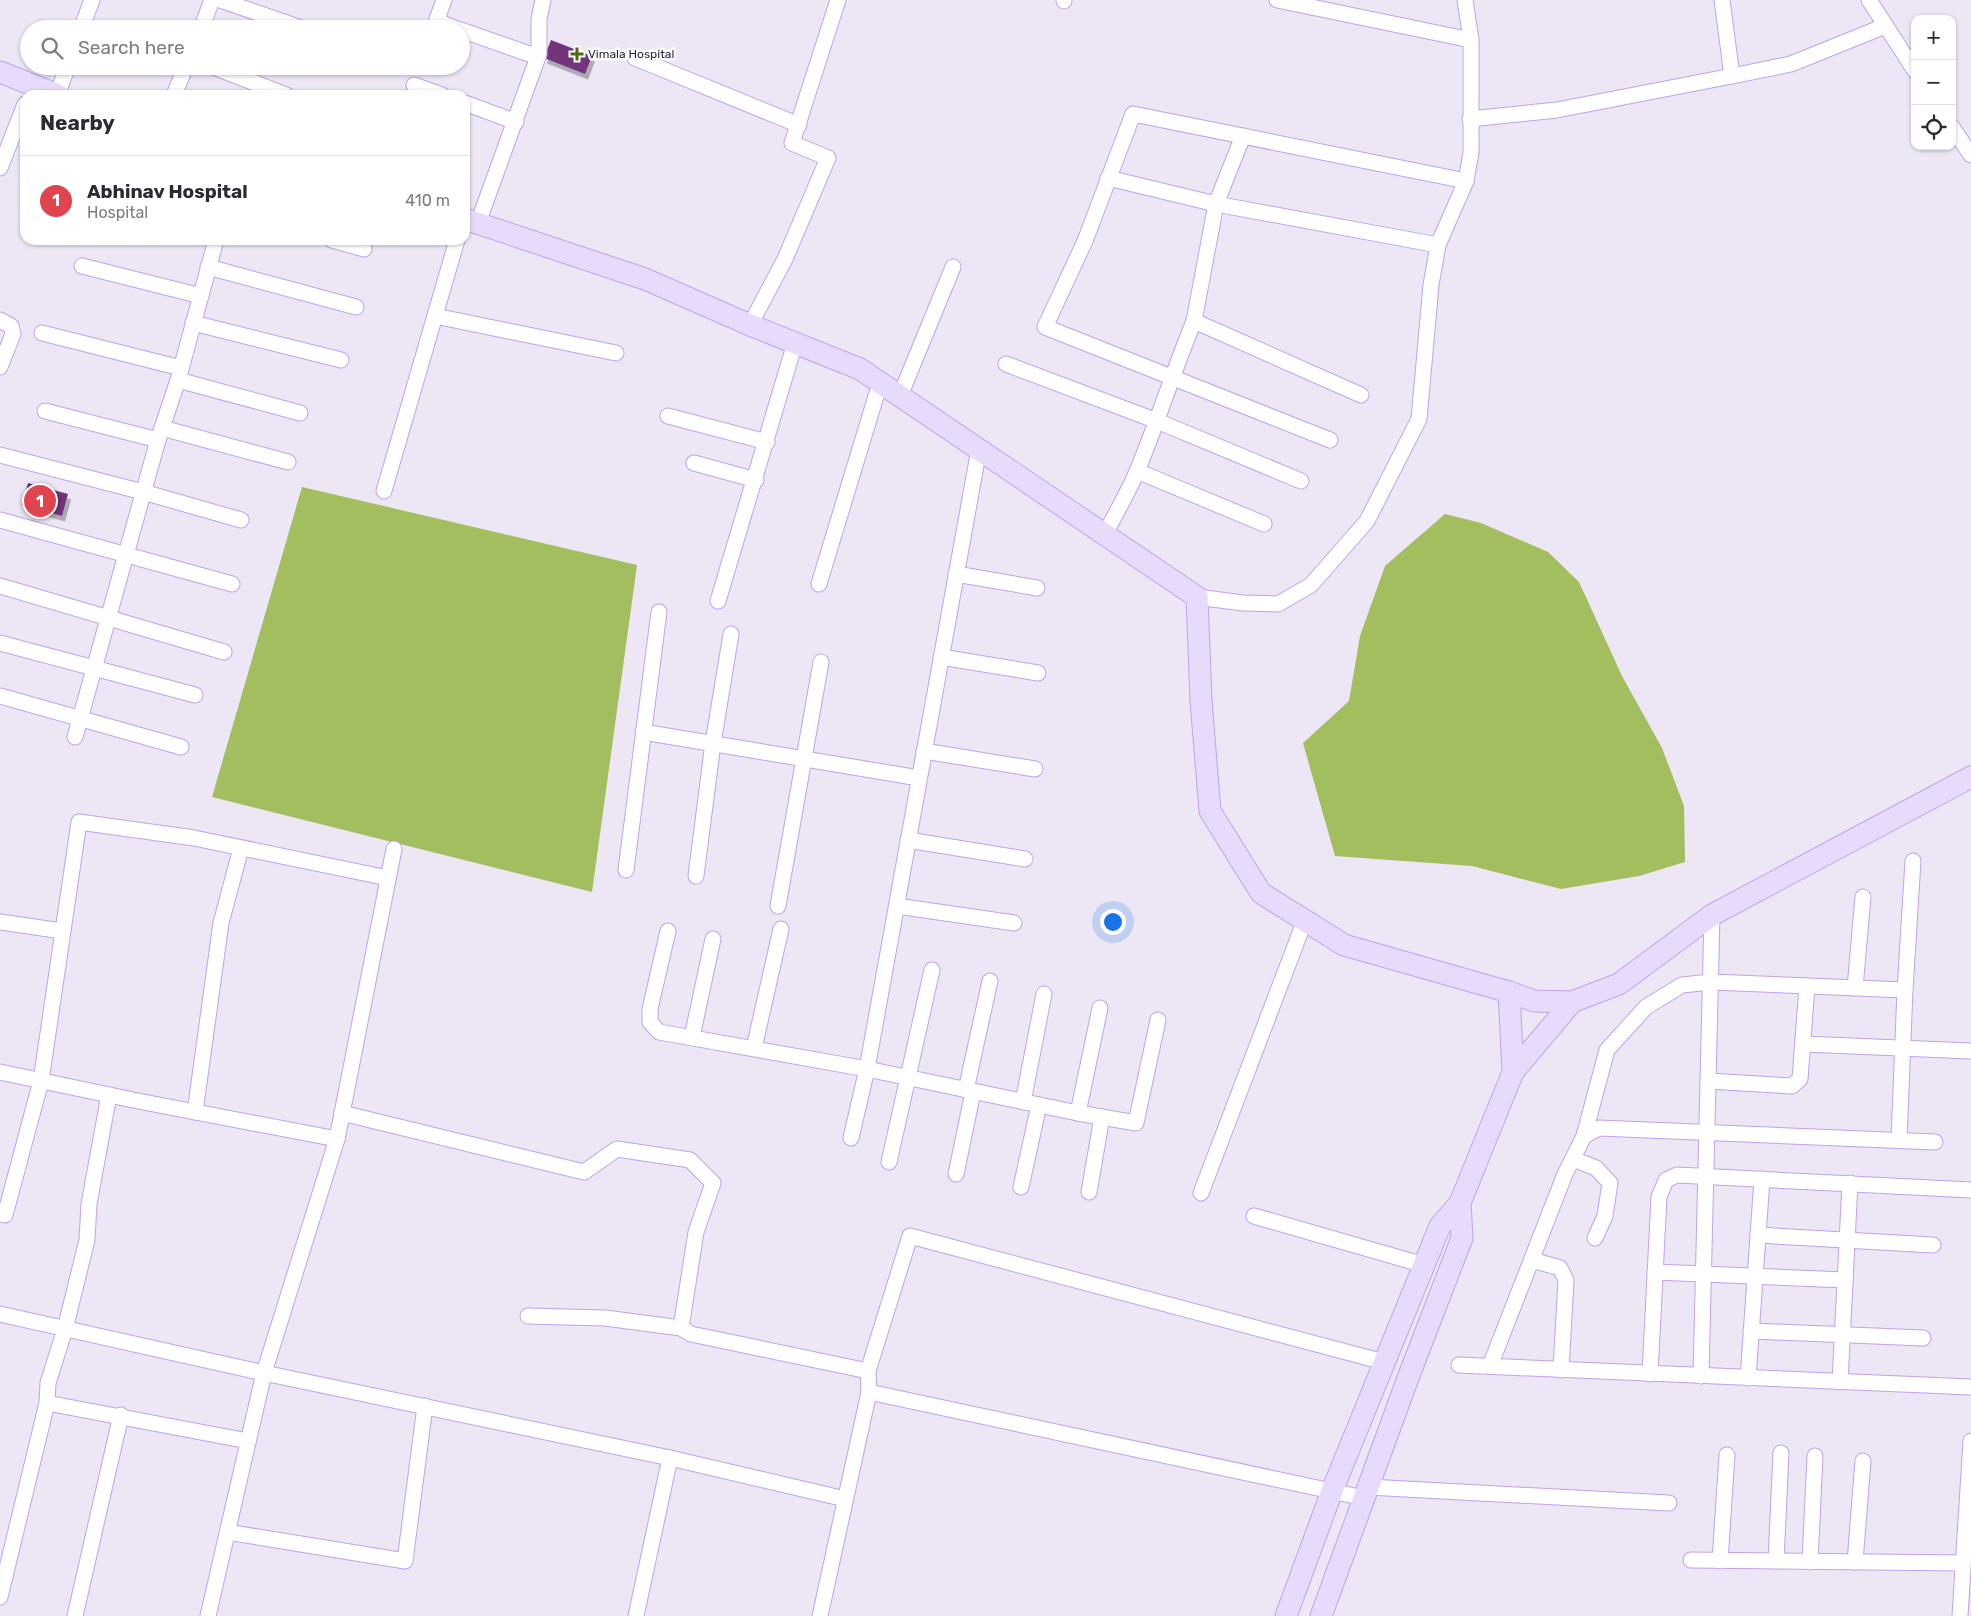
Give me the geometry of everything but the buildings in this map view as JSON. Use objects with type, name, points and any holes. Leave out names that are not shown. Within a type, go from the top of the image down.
[{"type":"street","points":[[84,20],[92,0]]},
{"type":"street","points":[[204,20],[212,0]]},
{"type":"street","points":[[220,0],[278,20]]},
{"type":"street","points":[[438,20],[444,0]]},
{"type":"street","points":[[543,0],[538,57],[516,122],[472,221],[645,279],[750,325],[860,369],[1197,596],[1243,603],[1278,604],[1311,585],[1367,521],[1419,420],[1431,285],[1438,245],[1466,181],[1472,153],[1470,120],[1471,40],[1465,0]]},
{"type":"street","points":[[750,325],[785,259],[828,158],[792,143],[838,0]]},
{"type":"street","points":[[1277,0],[1471,40]]},
{"type":"street","points":[[1722,0],[1732,76]]},
{"type":"street","points":[[1869,0],[1911,65]]},
{"type":"street","points":[[1470,120],[1557,110],[1791,64],[1885,26]]},
{"type":"street","points":[[470,33],[538,57]]},
{"type":"street","points":[[636,58],[799,125]]},
{"type":"street","points":[[0,72],[23,90]]},
{"type":"street","points":[[59,90],[65,75]]},
{"type":"street","points":[[176,90],[182,75]]},
{"type":"street","points":[[234,75],[273,90]]},
{"type":"street","points":[[414,85],[428,90]]},
{"type":"street","points":[[470,105],[516,122]]},
{"type":"street","points":[[1330,440],[1045,327],[1085,241],[1133,114],[1466,181]]},
{"type":"street","points":[[0,168],[20,118]]},
{"type":"street","points":[[1956,133],[1971,155]]},
{"type":"street","points":[[1105,534],[1137,471],[1157,421],[1171,377],[1194,321],[1216,204],[1243,136]]},
{"type":"street","points":[[1108,178],[1216,204],[1438,245]]},
{"type":"street","points":[[75,737],[143,492],[180,374],[215,245]]},
{"type":"street","points":[[350,245],[364,249]]},
{"type":"street","points":[[384,491],[456,245]]},
{"type":"street","points":[[82,266],[201,296]]},
{"type":"street","points":[[208,267],[356,307]]},
{"type":"street","points":[[900,396],[953,267]]},
{"type":"street","points":[[435,316],[616,353]]},
{"type":"street","points":[[0,320],[10,326],[13,334],[0,367]]},
{"type":"street","points":[[1194,321],[1361,395]]},
{"type":"street","points":[[193,324],[341,360]]},
{"type":"street","points":[[42,333],[180,374],[300,413]]},
{"type":"street","points":[[718,602],[796,343]]},
{"type":"street","points":[[1006,364],[1157,421],[1301,481]]},
{"type":"street","points":[[819,584],[880,383]]},
{"type":"street","points":[[46,411],[288,462]]},
{"type":"street","points":[[668,416],[767,442]]},
{"type":"street","points":[[851,1138],[867,1069],[979,449]]},
{"type":"street","points":[[0,455],[143,492],[241,520]]},
{"type":"street","points":[[694,463],[756,480]]},
{"type":"street","points":[[1137,471],[1264,524]]},
{"type":"street","points":[[0,520],[232,584]]},
{"type":"street","points":[[956,574],[1037,588]]},
{"type":"street","points":[[0,586],[224,652]]},
{"type":"street","points":[[1197,596],[1200,701],[1210,811],[1261,892],[1344,944],[1534,1001],[1572,1002],[1618,984],[1712,915],[1971,777]]},
{"type":"street","points":[[626,870],[659,612]]},
{"type":"street","points":[[696,876],[713,743],[731,634]]},
{"type":"street","points":[[0,643],[195,695]]},
{"type":"street","points":[[941,657],[1038,673]]},
{"type":"street","points":[[778,906],[821,662]]},
{"type":"street","points":[[0,696],[181,747]]},
{"type":"street","points":[[643,732],[919,778]]},
{"type":"street","points":[[924,751],[1034,769]]},
{"type":"street","points":[[0,1214],[5,1215],[42,1081],[79,822],[194,838],[388,878]]},
{"type":"street","points":[[908,840],[1025,859]]},
{"type":"street","points":[[195,1112],[221,923],[241,848]]},
{"type":"street","points":[[208,1616],[264,1373],[337,1139],[394,849]]},
{"type":"street","points":[[1899,1140],[1905,990],[1913,861]]},
{"type":"street","points":[[1855,988],[1863,897]]},
{"type":"street","points":[[897,906],[1014,924]]},
{"type":"street","points":[[1701,1376],[1712,915]]},
{"type":"street","points":[[1200,1193],[1305,920]]},
{"type":"street","points":[[0,922],[62,931]]},
{"type":"street","points":[[754,1048],[781,929]]},
{"type":"street","points":[[668,931],[650,1009],[650,1022],[659,1032],[867,1069],[1078,1113],[1136,1123],[1158,1020]]},
{"type":"street","points":[[692,1037],[713,939]]},
{"type":"street","points":[[889,1162],[932,970]]},
{"type":"street","points":[[956,1174],[990,981]]},
{"type":"street","points":[[1490,1366],[1584,1136],[1607,1050],[1646,1007],[1682,985],[1710,982],[1905,990]]},
{"type":"street","points":[[1708,1081],[1792,1086],[1800,1079],[1807,986]]},
{"type":"street","points":[[1509,992],[1513,1072]]},
{"type":"street","points":[[1022,1102],[1044,994]]},
{"type":"street","points":[[1286,1616],[1332,1491],[1440,1226],[1460,1203],[1513,1072],[1572,1002]]},
{"type":"street","points":[[1078,1113],[1100,1008]]},
{"type":"street","points":[[1804,1044],[1971,1051]]},
{"type":"street","points":[[0,1072],[337,1139]]},
{"type":"street","points":[[0,1597],[47,1403],[48,1383],[65,1329],[87,1240],[88,1204],[109,1095]]},
{"type":"street","points":[[1021,1187],[1039,1105]]},
{"type":"street","points":[[342,1113],[584,1172],[617,1150],[690,1160],[713,1183],[696,1232],[680,1328]]},
{"type":"street","points":[[1089,1192],[1102,1117]]},
{"type":"street","points":[[1584,1136],[1599,1128],[1616,1127],[1935,1142]]},
{"type":"street","points":[[1573,1159],[1596,1168],[1610,1183],[1605,1216],[1595,1238]]},
{"type":"street","points":[[1650,1374],[1659,1197],[1666,1180],[1677,1175],[1971,1190]]},
{"type":"street","points":[[1748,1378],[1762,1179]]},
{"type":"street","points":[[1840,1382],[1850,1183]]},
{"type":"street","points":[[1321,1616],[1462,1238],[1460,1203]]},
{"type":"street","points":[[1254,1216],[1424,1265]]},
{"type":"street","points":[[1758,1235],[1933,1245]]},
{"type":"street","points":[[820,1616],[869,1392],[868,1371],[910,1236],[1384,1362]]},
{"type":"street","points":[[1532,1260],[1560,1268],[1566,1280],[1561,1370]]},
{"type":"street","points":[[1655,1272],[1845,1280]]},
{"type":"street","points":[[0,1314],[264,1373],[670,1458],[845,1499]]},
{"type":"street","points":[[528,1316],[605,1318],[680,1328],[691,1334],[868,1371]]},
{"type":"street","points":[[1751,1331],[1923,1338]]},
{"type":"street","points":[[1459,1365],[1971,1387]]},
{"type":"street","points":[[869,1392],[1332,1491],[1669,1503]]},
{"type":"street","points":[[47,1403],[121,1415],[248,1441]]},
{"type":"street","points":[[227,1532],[405,1561],[425,1406]]},
{"type":"street","points":[[76,1616],[121,1415]]},
{"type":"street","points":[[1960,1616],[1971,1441]]},
{"type":"street","points":[[1776,1561],[1780,1453]]},
{"type":"street","points":[[1720,1561],[1727,1455]]},
{"type":"street","points":[[1810,1562],[1816,1456]]},
{"type":"street","points":[[636,1616],[670,1458]]},
{"type":"street","points":[[1855,1562],[1863,1461]]},
{"type":"street","points":[[1691,1560],[1963,1563]]},
{"type":"shaded area","points":[[302,487],[637,565],[592,892],[212,797]]},
{"type":"shaded area","points":[[1445,514],[1481,523],[1548,552],[1579,582],[1622,676],[1662,748],[1684,806],[1685,862],[1639,876],[1561,889],[1472,866],[1335,856],[1303,743],[1349,701],[1360,636],[1385,566]]},
{"type":"place","name":"Vimala Hospital","points":[[577,54]]},
{"type":"place","name":"Abhinav Hospital","points":[[40,501]]}]
